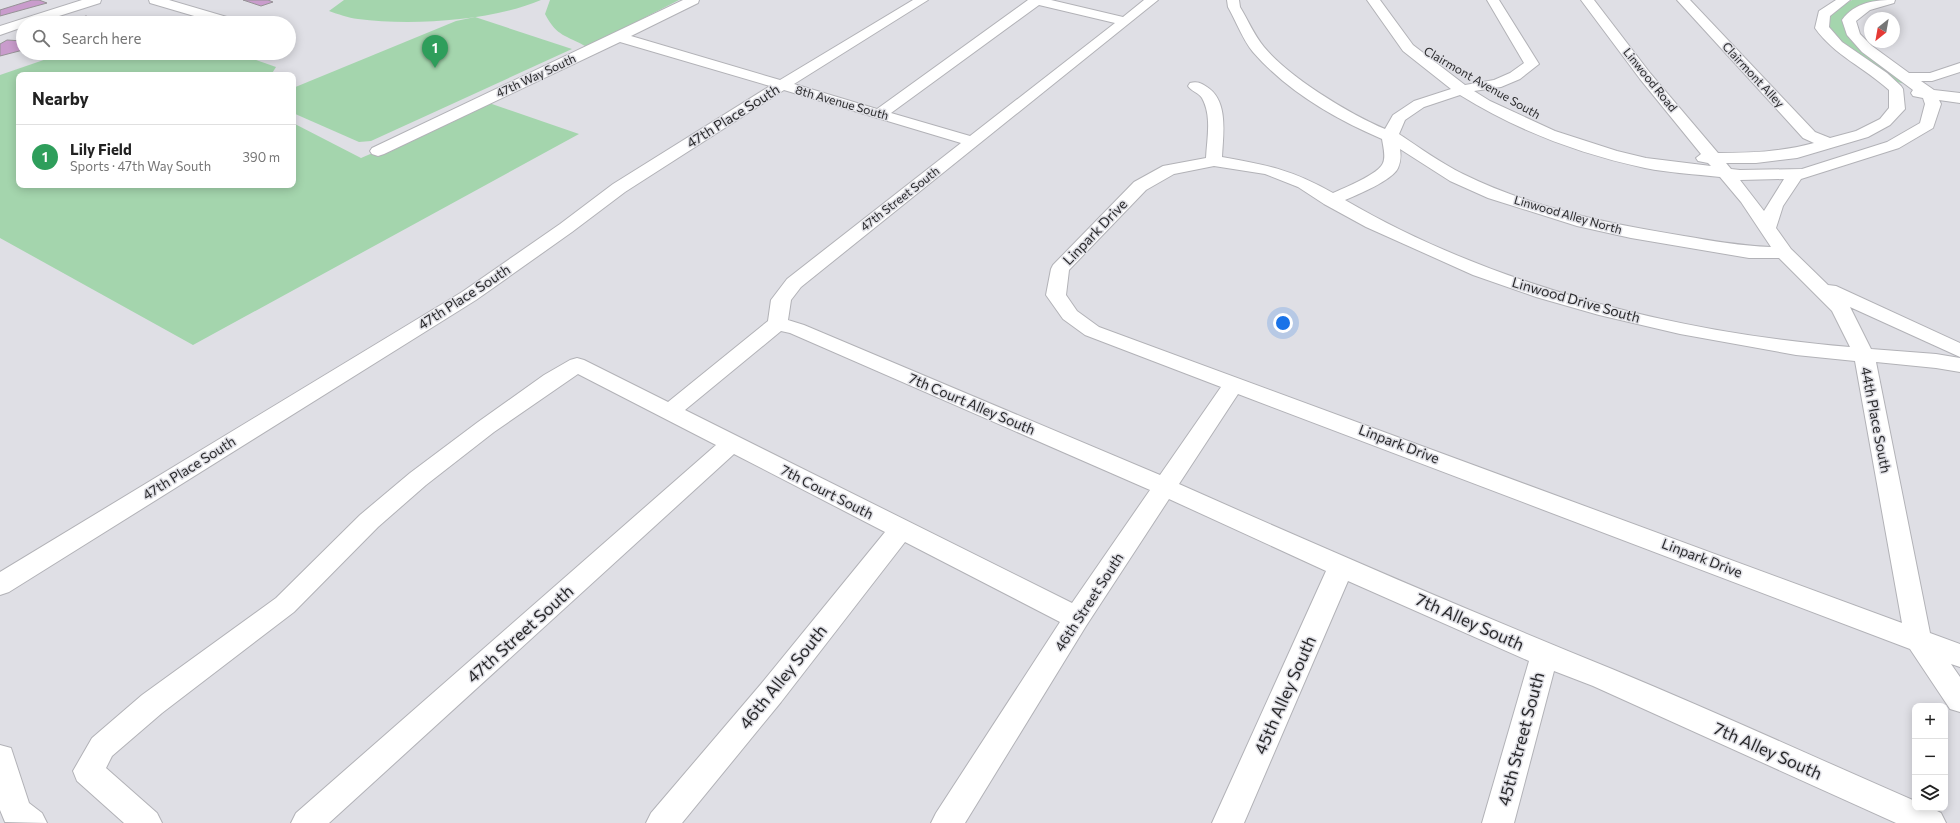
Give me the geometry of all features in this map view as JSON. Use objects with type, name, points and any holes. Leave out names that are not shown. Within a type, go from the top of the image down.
[{"type":"street","points":[[45,16],[95,0]]},
{"type":"street","points":[[155,0],[209,16]]},
{"type":"street","name":"47th Way South","points":[[378,151],[693,0]]},
{"type":"street","name":"47th Place South","points":[[0,585],[469,296],[566,228],[619,188],[782,85],[922,0]]},
{"type":"street","points":[[880,114],[1036,0],[1124,21]]},
{"type":"street","name":"47th Street South","points":[[778,323],[781,300],[794,283],[1152,0]]},
{"type":"street","points":[[1233,0],[1234,7],[1258,50],[1289,78],[1329,106],[1368,127],[1390,136]]},
{"type":"street","name":"Clairmont Avenue South","points":[[1373,0],[1408,48],[1462,90],[1523,122],[1576,144],[1646,162],[1720,166],[1756,158],[1797,153],[1862,134],[1885,122],[1897,109],[1896,89]]},
{"type":"street","points":[[1330,200],[1362,186],[1390,168],[1393,158],[1390,136],[1398,118],[1419,104],[1481,85],[1496,84],[1515,76],[1532,64],[1493,0]]},
{"type":"street","name":"Linwood Road","points":[[1587,0],[1645,76],[1720,166]]},
{"type":"street","name":"Clairmont Alley","points":[[1683,0],[1809,135],[1827,144]]},
{"type":"street","points":[[1844,0],[1824,14],[1822,28],[1837,45],[1882,76],[1896,89],[1960,98]]},
{"type":"street","points":[[1889,0],[1865,7],[1849,20],[1854,35],[1866,49],[1908,77],[1930,94]]},
{"type":"street","points":[[0,31],[16,25]]},
{"type":"street","name":"8th Avenue South","points":[[618,37],[973,142]]},
{"type":"street","name":"Clairmont Avenue South","points":[[1401,39],[1422,48],[1481,85],[1542,118],[1588,135],[1720,166],[1740,175],[1803,174],[1893,145],[1927,125],[1933,104],[1930,94]]},
{"type":"street","points":[[1908,77],[1932,77],[1960,67]]},
{"type":"street","points":[[1196,86],[1208,94],[1216,116],[1214,161]]},
{"type":"street","name":"Linwood Alley North","points":[[1390,136],[1456,177],[1494,194],[1583,222],[1631,233],[1749,252],[1784,253]]},
{"type":"street","name":"Linwood Drive South","points":[[1214,161],[1269,170],[1304,183],[1330,200],[1372,223],[1480,271],[1543,293],[1680,328],[1796,349],[1936,361],[1960,366]]},
{"type":"street","name":"Linpark Drive","points":[[1214,161],[1169,170],[1140,186],[1060,269],[1056,295],[1070,315],[1092,331],[1960,656]]},
{"type":"street","name":"44th Place South","points":[[1720,166],[1784,253],[1841,308],[1864,355],[1918,639],[1960,700]]},
{"type":"street","points":[[1767,229],[1774,206],[1795,175]]},
{"type":"street","points":[[1817,284],[1960,351]]},
{"type":"street","points":[[669,412],[778,323]]},
{"type":"street","name":"7th Court Alley South","points":[[778,323],[811,335],[1165,487]]},
{"type":"street","name":"7th Court South","points":[[146,823],[88,771],[102,747],[152,704],[285,605],[369,521],[418,479],[486,427],[552,380],[577,365],[1077,618]]},
{"type":"street","name":"46th Street South","points":[[947,823],[1077,618],[1234,384]]},
{"type":"street","name":"47th Street South","points":[[307,823],[732,443]]},
{"type":"street","name":"7th Alley South","points":[[1165,487],[1341,566],[1544,655],[1603,678],[1930,823]]},
{"type":"street","name":"46th Alley South","points":[[662,823],[771,693],[901,529]]},
{"type":"street","name":"45th Alley South","points":[[1228,823],[1341,566]]},
{"type":"street","name":"45th Street South","points":[[1498,823],[1544,655]]},
{"type":"street","points":[[0,758],[16,812],[31,823]]},
{"type":"green space","points":[[344,0],[541,0],[499,13],[476,17],[426,22],[402,22],[354,18],[329,11]]},
{"type":"green space","points":[[550,0],[679,0],[587,47],[563,35],[549,22],[545,14]]},
{"type":"green space","points":[[1852,0],[1881,0],[1854,9],[1844,17],[1844,28],[1849,37],[1906,84],[1885,76],[1874,69],[1824,28],[1828,14]]},
{"type":"green space","points":[[475,17],[572,49],[371,141],[359,142],[296,114],[296,87],[456,21]]},
{"type":"green space","points":[[44,60],[256,60],[276,67],[273,72],[16,72],[16,188],[296,188],[296,125],[361,158],[489,103],[579,134],[193,345],[0,238],[0,75]]},
{"type":"building","points":[[32,0],[39,0],[47,3],[0,16],[0,10]]},
{"type":"building","points":[[243,0],[268,0],[273,2],[261,6]]},
{"type":"building","points":[[7,40],[16,41],[16,52],[0,56],[0,44]]},
{"type":"place","name":"Lily Field","points":[[435,68]]}]
